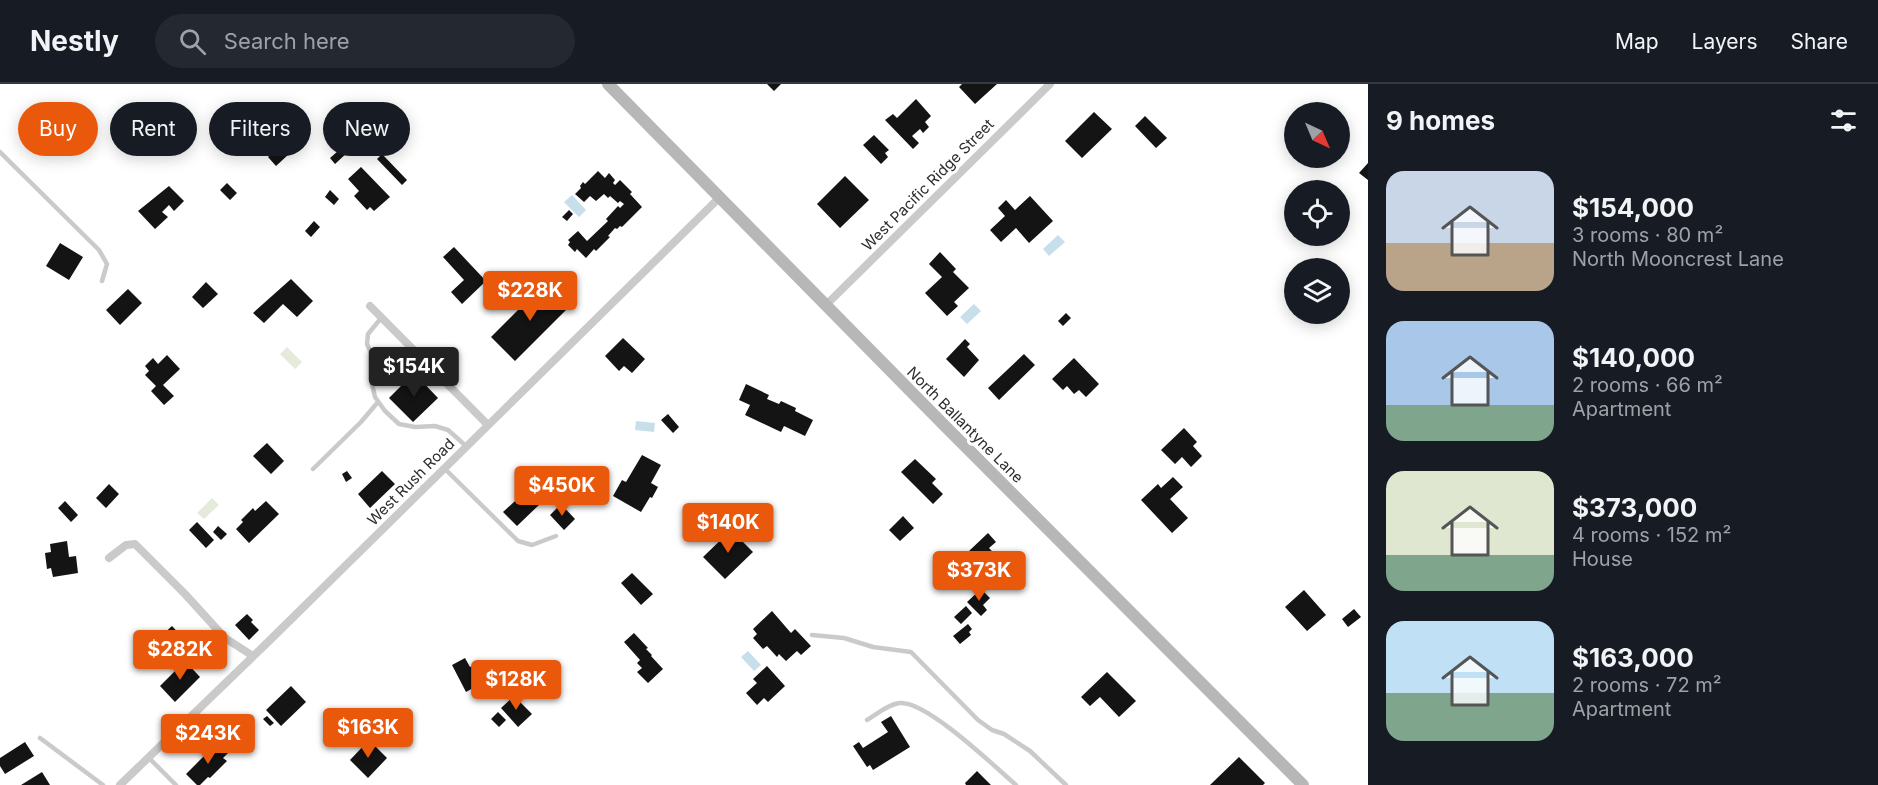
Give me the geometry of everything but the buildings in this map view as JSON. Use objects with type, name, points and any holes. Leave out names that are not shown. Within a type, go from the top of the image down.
[{"type":"street","name":"North Ballantyne Lane","points":[[608,84],[1303,785]]},
{"type":"street","name":"West Pacific Ridge Street","points":[[826,305],[1050,84]]},
{"type":"street","name":"West Rush Road","points":[[120,785],[720,197]]},
{"type":"street","points":[[370,306],[488,425]]},
{"type":"street","points":[[109,558],[126,545],[135,544],[225,638],[253,656]]},
{"type":"lane","points":[[0,152],[99,250],[107,264],[102,281]]},
{"type":"lane","points":[[382,317],[368,334],[367,344],[372,355],[372,384],[378,402],[399,424],[415,427],[435,426],[448,430],[466,446]]},
{"type":"lane","points":[[313,469],[378,402]]},
{"type":"lane","points":[[444,468],[518,541],[532,545],[556,536]]},
{"type":"lane","points":[[812,635],[844,638],[873,647],[911,652],[978,720],[1030,751],[1066,785]]},
{"type":"lane","points":[[867,720],[901,703],[923,710],[955,732],[1016,785]]},
{"type":"lane","points":[[40,738],[103,785]]},
{"type":"lane","points":[[148,758],[176,785]]},
{"type":"green space","points":[[287,347],[302,362],[295,369],[280,354]]},
{"type":"green space","points":[[212,498],[219,505],[204,519],[197,513]]},
{"type":"water","points":[[572,195],[586,210],[579,217],[564,202]]},
{"type":"water","points":[[1058,235],[1065,242],[1049,256],[1043,249]]},
{"type":"water","points":[[974,304],[981,311],[967,324],[960,317]]},
{"type":"water","points":[[636,421],[655,423],[654,432],[635,430]]},
{"type":"water","points":[[748,651],[761,665],[754,671],[741,657]]}]
